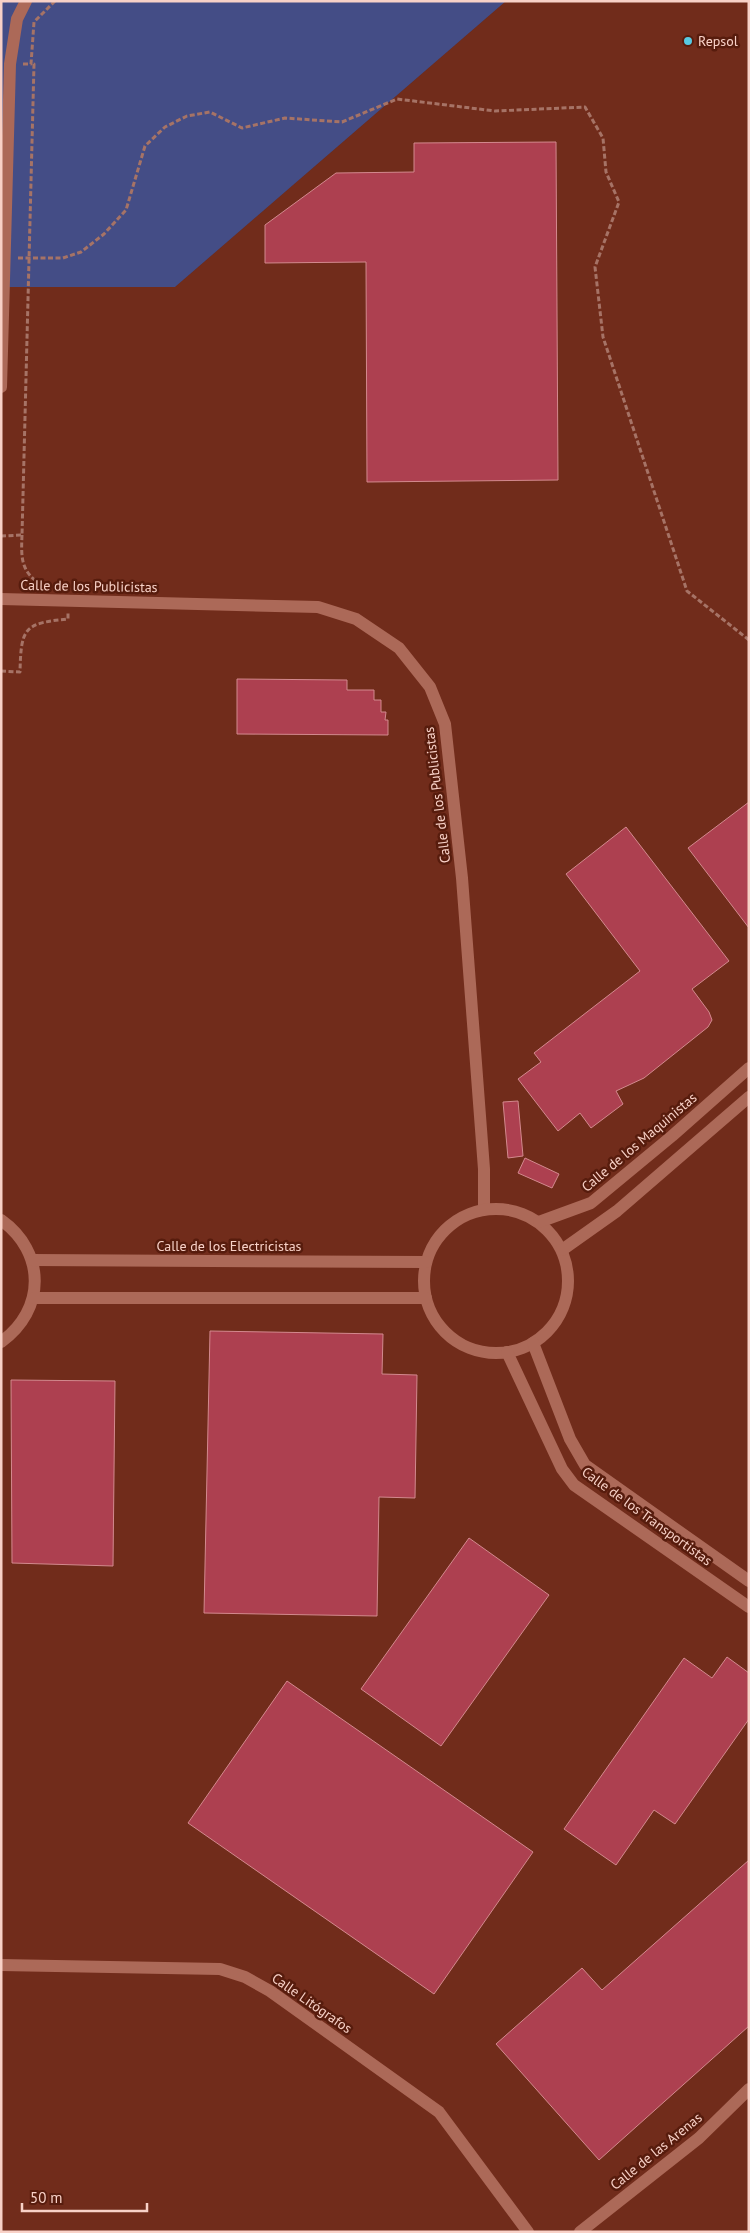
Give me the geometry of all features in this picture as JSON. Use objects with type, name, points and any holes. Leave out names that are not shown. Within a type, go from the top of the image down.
[{"type":"street","points":[[1,387],[10,64],[17,19],[26,1]]},
{"type":"street","name":"Calle de los Publicistas","points":[[1,599],[318,607],[356,619],[399,648],[430,687],[445,724],[462,878],[484,1169],[484,1209]]},
{"type":"street","name":"Calle de los Maquinistas","points":[[539,1222],[591,1203],[749,1068]]},
{"type":"street","points":[[562,1250],[617,1212],[749,1097]]},
{"type":"street","points":[[484,1209],[503,1209],[522,1213],[539,1222],[552,1234],[562,1250],[568,1270],[568,1292],[562,1312],[550,1330],[533,1343],[507,1352],[486,1353],[465,1347],[453,1339],[434,1318],[426,1298],[424,1280],[426,1262],[435,1243],[448,1227],[465,1216],[484,1209]]},
{"type":"street","points":[[1,1220],[21,1238],[32,1260],[35,1272],[34,1298],[26,1317],[13,1334],[1,1342]]},
{"type":"street","name":"Calle de los Electricistas","points":[[32,1260],[426,1262]]},
{"type":"street","points":[[34,1298],[426,1298]]},
{"type":"street","name":"Calle de los Transportistas","points":[[533,1343],[570,1439],[585,1465],[749,1581]]},
{"type":"street","name":"Calle de los Transportistas","points":[[507,1352],[562,1469],[574,1484],[749,1607]]},
{"type":"street","name":"Calle Litógrafos","points":[[1,1965],[220,1969],[245,1977],[270,1991],[439,2112],[528,2232]]},
{"type":"street","name":"Calle de las Arenas","points":[[580,2232],[699,2138],[749,2089]]},
{"type":"path","points":[[30,64],[34,22],[54,1]]},
{"type":"path","points":[[1,536],[22,535],[34,64],[10,64]]},
{"type":"path","points":[[4,258],[63,258],[81,252],[104,234],[126,210],[145,146],[165,127],[187,116],[210,112],[242,128],[285,118],[342,122],[397,100],[495,111],[585,107],[603,138],[606,172],[619,202],[595,267],[602,337],[687,592],[749,640]]},
{"type":"shaded area","points":[[1,1],[506,1],[175,287],[1,287]]},
{"type":"shaded area","points":[[506,1],[749,1],[749,2232],[1,2232],[1,287],[175,287]]},
{"type":"building","points":[[556,142],[558,480],[367,482],[366,262],[265,263],[265,225],[336,173],[414,172],[414,143]]},
{"type":"building","points":[[237,679],[347,680],[347,690],[374,690],[374,700],[381,700],[381,712],[386,712],[385,720],[388,720],[388,735],[237,734]]},
{"type":"building","points":[[749,802],[749,928],[688,848]]},
{"type":"building","points":[[626,827],[729,961],[692,989],[709,1012],[712,1020],[708,1027],[644,1078],[616,1091],[623,1104],[591,1128],[580,1113],[558,1131],[518,1079],[541,1062],[534,1053],[640,971],[566,874]]},
{"type":"building","points":[[518,1101],[523,1156],[508,1158],[503,1102]]},
{"type":"building","points":[[525,1158],[559,1174],[552,1188],[518,1173]]},
{"type":"building","points":[[210,1331],[383,1334],[382,1374],[417,1375],[415,1498],[379,1497],[377,1616],[204,1613]]},
{"type":"building","points":[[11,1380],[115,1381],[113,1566],[12,1563]]},
{"type":"building","points":[[469,1538],[549,1595],[441,1746],[361,1689]]},
{"type":"building","points":[[727,1657],[749,1673],[749,1719],[675,1824],[654,1810],[616,1865],[564,1829],[684,1658],[712,1678]]},
{"type":"building","points":[[287,1681],[533,1852],[434,1994],[188,1823]]},
{"type":"building","points":[[749,1860],[749,2026],[599,2160],[496,2044],[582,1968],[602,1990]]},
{"type":"place","name":"Repsol","points":[[688,41]]}]
